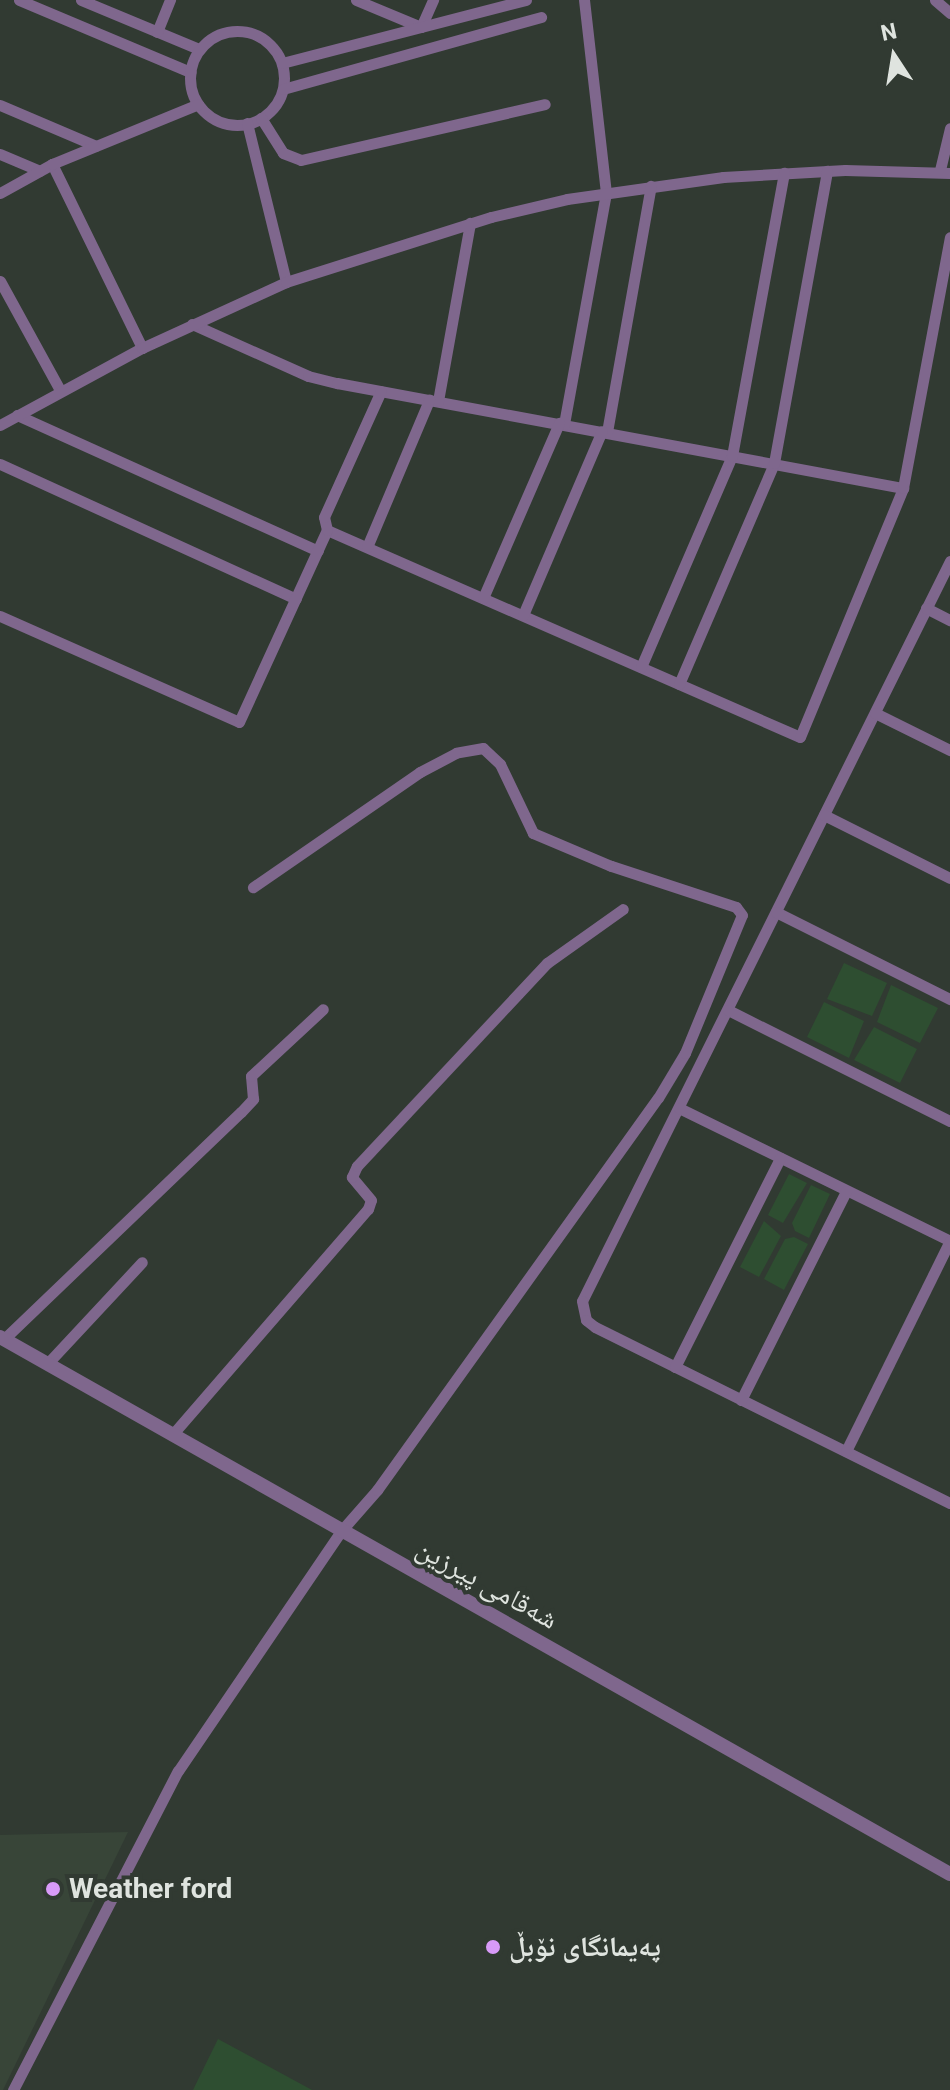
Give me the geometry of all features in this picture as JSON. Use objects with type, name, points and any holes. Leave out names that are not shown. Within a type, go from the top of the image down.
[{"type":"street","points":[[19,0],[190,72]]},
{"type":"street","points":[[81,0],[199,49]]},
{"type":"street","points":[[157,32],[170,0]]},
{"type":"street","points":[[356,0],[421,27]]},
{"type":"street","points":[[421,27],[433,0]]},
{"type":"street","points":[[282,63],[526,0]]},
{"type":"street","points":[[483,598],[562,424],[606,193],[584,0]]},
{"type":"street","points":[[935,0],[950,13]]},
{"type":"street","points":[[283,89],[282,63],[267,42],[248,32],[219,34],[199,49],[190,72],[198,104],[218,121],[247,123],[261,118],[283,89],[541,17]]},
{"type":"street","points":[[0,193],[52,164],[198,104]]},
{"type":"street","points":[[261,118],[283,153],[301,160],[545,104]]},
{"type":"street","points":[[0,105],[96,146]]},
{"type":"street","points":[[247,123],[286,282]]},
{"type":"street","points":[[0,425],[142,348],[286,282],[470,223],[651,186],[784,173],[945,172],[950,128]]},
{"type":"street","points":[[0,154],[40,171]]},
{"type":"street","points":[[52,164],[142,348]]},
{"type":"street","points":[[679,684],[774,463],[827,171]]},
{"type":"street","points":[[641,667],[732,456],[784,173]]},
{"type":"street","points":[[523,615],[604,431],[651,186]]},
{"type":"street","points":[[367,547],[433,400],[470,223]]},
{"type":"street","points":[[327,530],[800,737],[903,488],[950,237]]},
{"type":"street","points":[[0,281],[60,390]]},
{"type":"street","points":[[192,324],[308,376],[903,488]]},
{"type":"street","points":[[0,616],[239,722],[318,551],[327,530],[324,517],[381,391]]},
{"type":"street","points":[[17,415],[318,551]]},
{"type":"street","points":[[0,464],[296,599]]},
{"type":"street","points":[[949,1499],[595,1327],[586,1320],[582,1301],[950,561]]},
{"type":"street","points":[[926,608],[950,620]]},
{"type":"street","points":[[875,713],[950,750]]},
{"type":"street","points":[[13,2090],[178,1771],[341,1531],[377,1490],[664,1089],[685,1053],[742,915],[736,907],[611,866],[533,833],[500,764],[483,748],[456,753],[420,772],[253,887]]},
{"type":"street","points":[[824,815],[950,878]]},
{"type":"street","points":[[172,1435],[368,1209],[371,1200],[352,1177],[357,1166],[547,963],[623,909]]},
{"type":"street","points":[[776,912],[950,999]]},
{"type":"street","points":[[2,1338],[241,1112],[253,1099],[251,1076],[323,1009]]},
{"type":"street","points":[[728,1010],[950,1121]]},
{"type":"street","points":[[679,1108],[950,1241],[846,1451]]},
{"type":"street","points":[[675,1367],[780,1158]]},
{"type":"street","points":[[741,1400],[846,1191]]},
{"type":"street","points":[[47,1364],[142,1262]]},
{"type":"street","name":"شەقامی پیرزین","points":[[2,1338],[950,1874]]},
{"type":"shaded area","points":[[128,1832],[3,2090],[0,2090],[0,1835]]},
{"type":"green space","points":[[844,963],[887,983],[872,1016],[827,999]]},
{"type":"green space","points":[[891,985],[938,1008],[920,1043],[877,1022]]},
{"type":"green space","points":[[824,1002],[864,1021],[849,1058],[807,1037]]},
{"type":"green space","points":[[874,1027],[917,1049],[900,1083],[854,1060]]},
{"type":"green space","points":[[789,1174],[807,1183],[783,1223],[768,1215]]},
{"type":"green space","points":[[811,1185],[830,1194],[809,1238],[795,1231],[792,1223]]},
{"type":"green space","points":[[764,1221],[781,1236],[759,1277],[740,1267]]},
{"type":"green space","points":[[794,1237],[808,1244],[784,1290],[764,1279],[785,1239]]},
{"type":"green space","points":[[218,2039],[312,2090],[193,2090]]},
{"type":"place","name":"Weather ford","points":[[53,1889]]},
{"type":"place","name":"پەیمانگای نۆبڵ","points":[[493,1947]]}]
